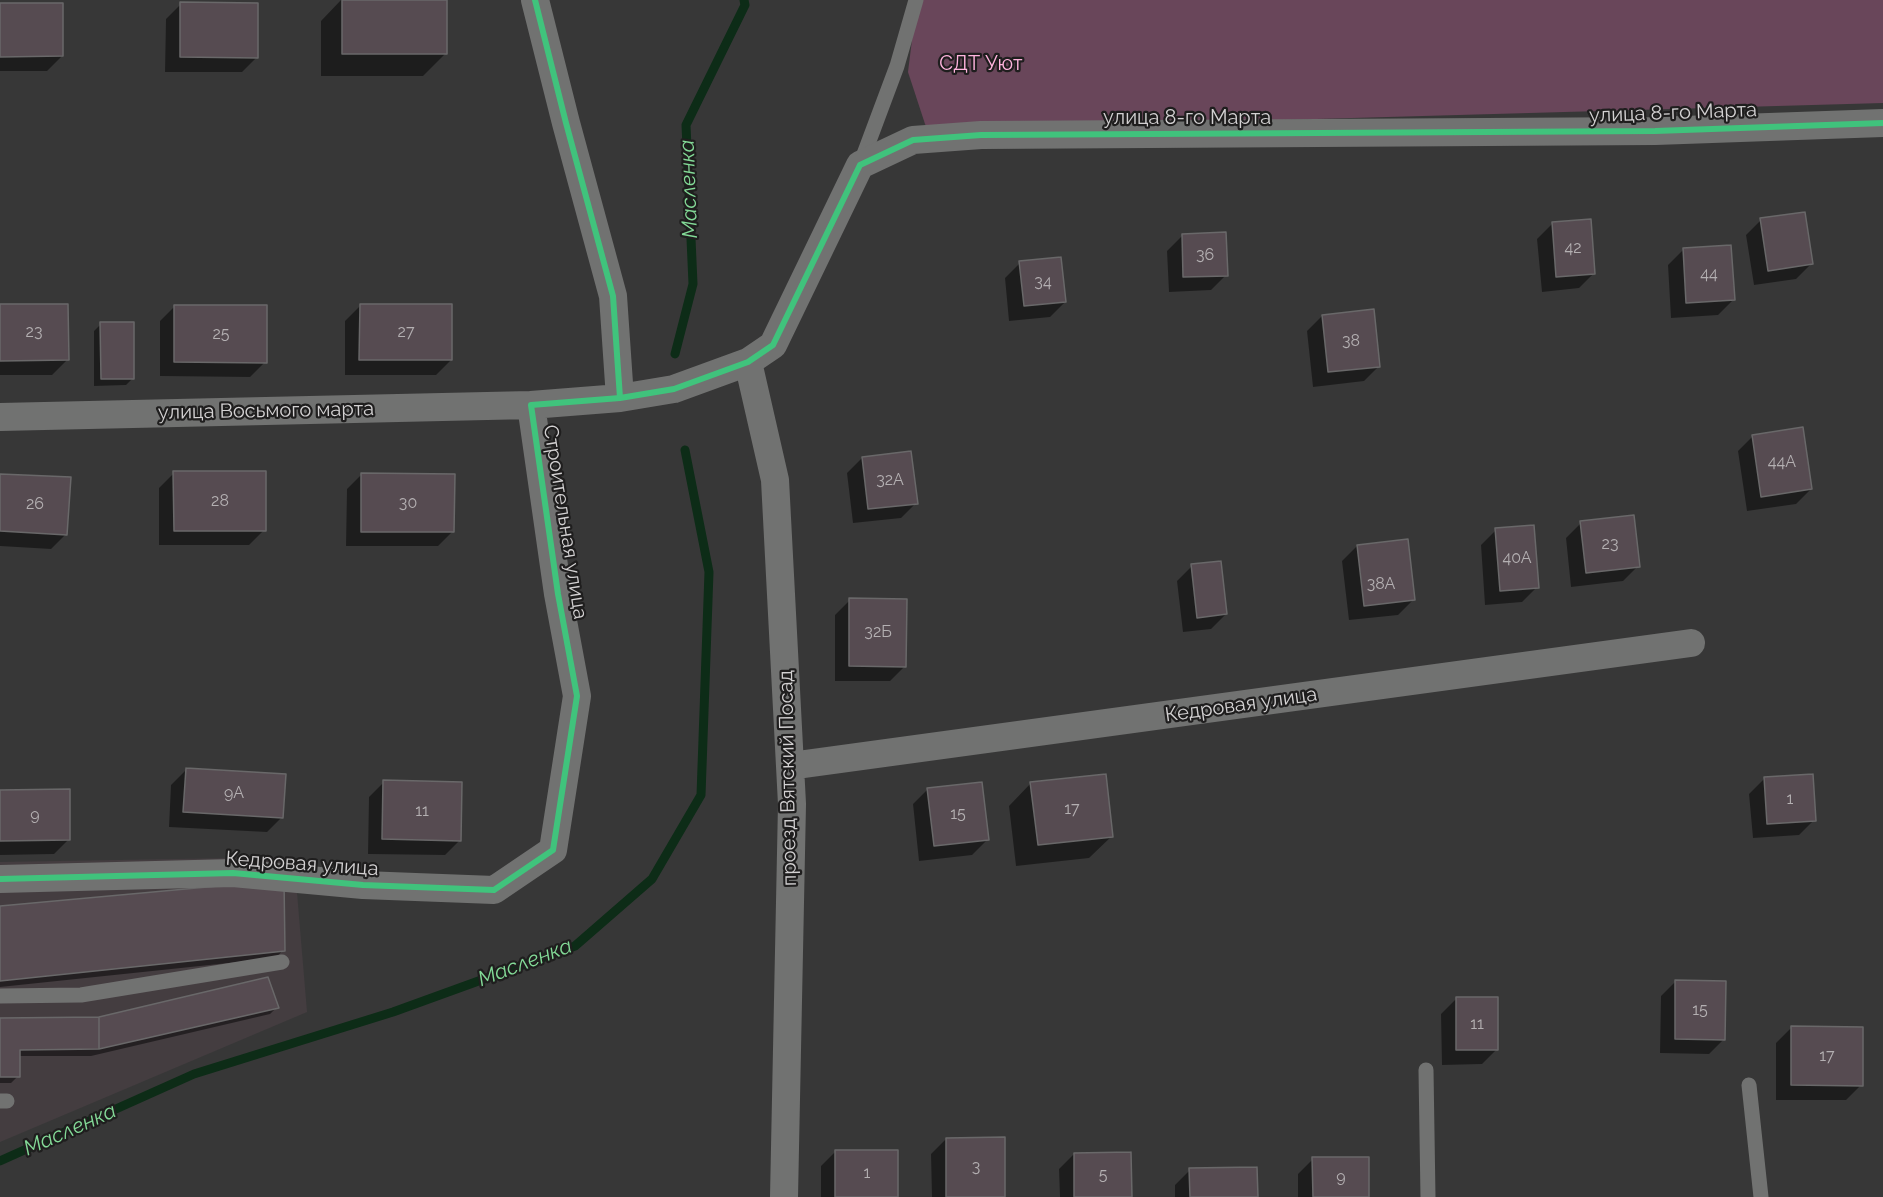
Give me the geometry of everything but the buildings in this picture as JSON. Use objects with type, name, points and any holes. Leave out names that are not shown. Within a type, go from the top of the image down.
[{"type":"street","points":[[535,0],[613,296],[620,398],[674,388],[748,362],[773,345],[860,165]]},
{"type":"street","name":"улица 8-го Марта","points":[[860,165],[913,140],[981,135],[1655,132],[1883,123]]},
{"type":"street","name":"проезд Вятский Посад","points":[[748,362],[775,480],[790,766],[792,816],[784,1197]]},
{"type":"street","name":"Строительная улица","points":[[494,890],[553,850],[577,696],[558,594],[531,405],[620,398]]},
{"type":"street","name":"улица Восьмого марта","points":[[0,417],[531,405]]},
{"type":"street","name":"Кедровая улица","points":[[790,766],[1691,643]]},
{"type":"street","name":"Кедровая улица","points":[[0,879],[233,873],[363,885],[494,890]]},
{"type":"lane","points":[[860,165],[897,66],[916,0]]},
{"type":"lane","points":[[0,996],[81,994],[282,962]]},
{"type":"lane","points":[[1426,1070],[1428,1197]]},
{"type":"lane","points":[[1749,1085],[1761,1197]]},
{"type":"shaded area","points":[[294,857],[307,1012],[0,1142],[0,862]]},
{"type":"green space","name":"СДТ Уют","points":[[917,0],[1883,0],[1883,103],[927,130],[908,72]]},
{"type":"waterway","name":"Масленка","points":[[675,354],[693,284],[686,125],[745,5],[744,0]]},
{"type":"waterway","name":"Масленка","points":[[0,1161],[194,1074],[393,1012],[575,946],[652,879],[701,795],[709,572],[685,450]]},
{"type":"cycle path","points":[[0,879],[233,873],[363,885],[494,890],[553,850],[577,696],[558,594],[531,405],[620,398],[613,296],[535,0]]},
{"type":"cycle path","points":[[620,398],[674,389],[748,362],[773,345],[860,165],[913,140],[981,135],[1655,131],[1883,123]]}]
